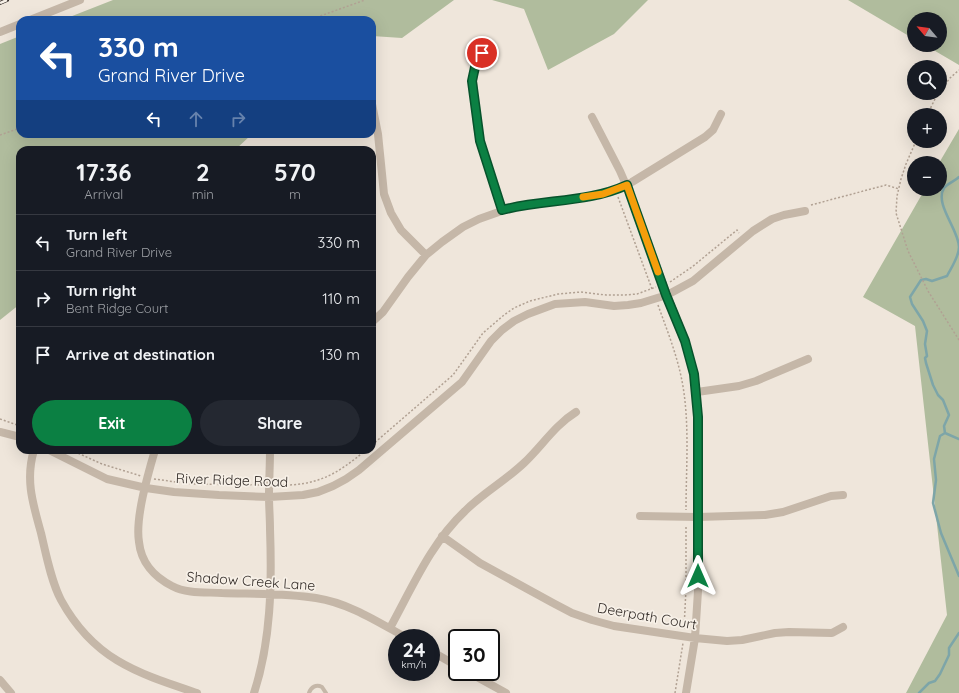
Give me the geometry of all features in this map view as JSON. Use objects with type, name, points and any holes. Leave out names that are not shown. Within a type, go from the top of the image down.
[{"type":"street","points":[[40,16],[80,0]]},
{"type":"street","points":[[0,32],[16,26]]},
{"type":"street","points":[[482,53],[475,67],[472,81],[480,141],[502,210]]},
{"type":"street","points":[[376,318],[383,312],[426,255],[463,227],[502,210],[536,203],[603,194],[627,185],[705,136],[712,130],[721,114]]},
{"type":"street","points":[[592,116],[627,185],[689,355],[697,392],[698,591],[695,638],[686,693]]},
{"type":"street","points":[[376,124],[384,194],[391,213],[402,230],[426,255]]},
{"type":"street","name":"River Ridge Road","points":[[56,454],[107,479],[146,488],[174,492],[269,497],[303,495],[318,492],[333,486],[360,470],[452,391],[470,371],[502,330],[528,314],[555,304],[585,302],[614,306],[628,305],[641,303],[666,295],[693,281],[753,231],[772,219],[805,211]]},
{"type":"street","points":[[697,392],[739,386],[756,381],[808,359]]},
{"type":"street","points":[[390,628],[428,557],[442,536],[464,511],[514,473],[565,418],[576,412]]},
{"type":"street","points":[[0,432],[16,436]]},
{"type":"street","points":[[33,454],[29,472],[30,487],[36,515],[50,570],[60,599],[76,623],[97,646],[116,661],[133,670],[197,693]]},
{"type":"street","name":"Shadow Creek Lane","points":[[154,454],[139,522],[139,542],[145,561],[156,576],[173,587],[192,592],[299,595],[336,603],[355,610],[390,628]]},
{"type":"street","points":[[254,693],[266,642],[270,594],[270,454]]},
{"type":"street","points":[[640,516],[698,517],[765,515],[789,510],[831,496],[843,495]]},
{"type":"street","name":"Deerpath Court","points":[[442,536],[480,563],[572,613],[614,626],[695,638],[727,641],[742,640],[775,633],[832,633],[844,627]]},
{"type":"street","points":[[0,680],[10,693]]},
{"type":"street","points":[[484,681],[506,693]]},
{"type":"lane","points":[[309,693],[311,688],[316,686],[322,687],[326,693]]},
{"type":"path","points":[[320,16],[365,0]]},
{"type":"path","points":[[947,82],[959,70]]},
{"type":"path","points":[[0,136],[16,130]]},
{"type":"path","points":[[913,148],[906,164],[897,196],[896,213],[908,251],[928,292],[959,340]]},
{"type":"path","points":[[617,195],[654,294]]},
{"type":"path","points":[[376,442],[452,375],[483,333],[514,308],[530,301],[558,294],[581,292],[611,296],[637,294],[658,287]]},
{"type":"path","points":[[658,304],[676,355],[684,396],[686,422],[686,512]]},
{"type":"path","points":[[0,420],[16,425]]},
{"type":"path","points":[[80,454],[102,464],[143,476]]},
{"type":"path","points":[[274,485],[298,485],[324,478],[345,467],[361,454]]},
{"type":"path","points":[[152,478],[191,484],[264,485]]},
{"type":"path","points":[[684,633],[686,589],[686,521]]},
{"type":"path","points":[[674,693],[683,642]]},
{"type":"green space","points":[[113,0],[454,0],[402,38],[376,36],[376,16],[72,16]]},
{"type":"green space","points":[[492,0],[648,0],[614,34],[548,70],[524,9]]},
{"type":"green space","points":[[848,0],[959,0],[959,65],[937,52],[947,52],[947,12],[907,12],[907,35]]},
{"type":"green space","points":[[16,38],[16,138],[248,138],[239,146],[16,146],[16,307],[0,320],[0,44]]},
{"type":"green space","points":[[959,129],[959,693],[906,693],[947,615],[915,326],[863,297],[921,196],[947,196],[947,156],[943,156]]},
{"type":"waterway","points":[[945,433],[944,426],[949,415],[943,400],[938,395],[933,385],[925,358],[927,356],[925,344],[927,331],[923,321],[912,304],[910,297],[921,280],[926,279],[932,281],[947,276],[959,251],[958,240],[942,202],[944,188],[959,177]]},
{"type":"waterway","points":[[945,433],[940,436],[934,459],[936,480],[933,503],[941,533],[959,576]]},
{"type":"waterway","points":[[945,433],[959,439]]},
{"type":"waterway","points":[[919,693],[929,683],[935,681],[940,674],[949,655],[949,648],[959,633]]},
{"type":"railway","points":[[0,3],[7,0]]},
{"type":"slow traffic","points":[[583,197],[603,194],[627,185],[658,272]]},
{"type":"route","points":[[482,53],[475,67],[472,81],[480,141],[502,210],[516,206],[603,194],[627,185],[666,295],[685,341],[694,374],[697,392],[698,417],[698,576]]}]
